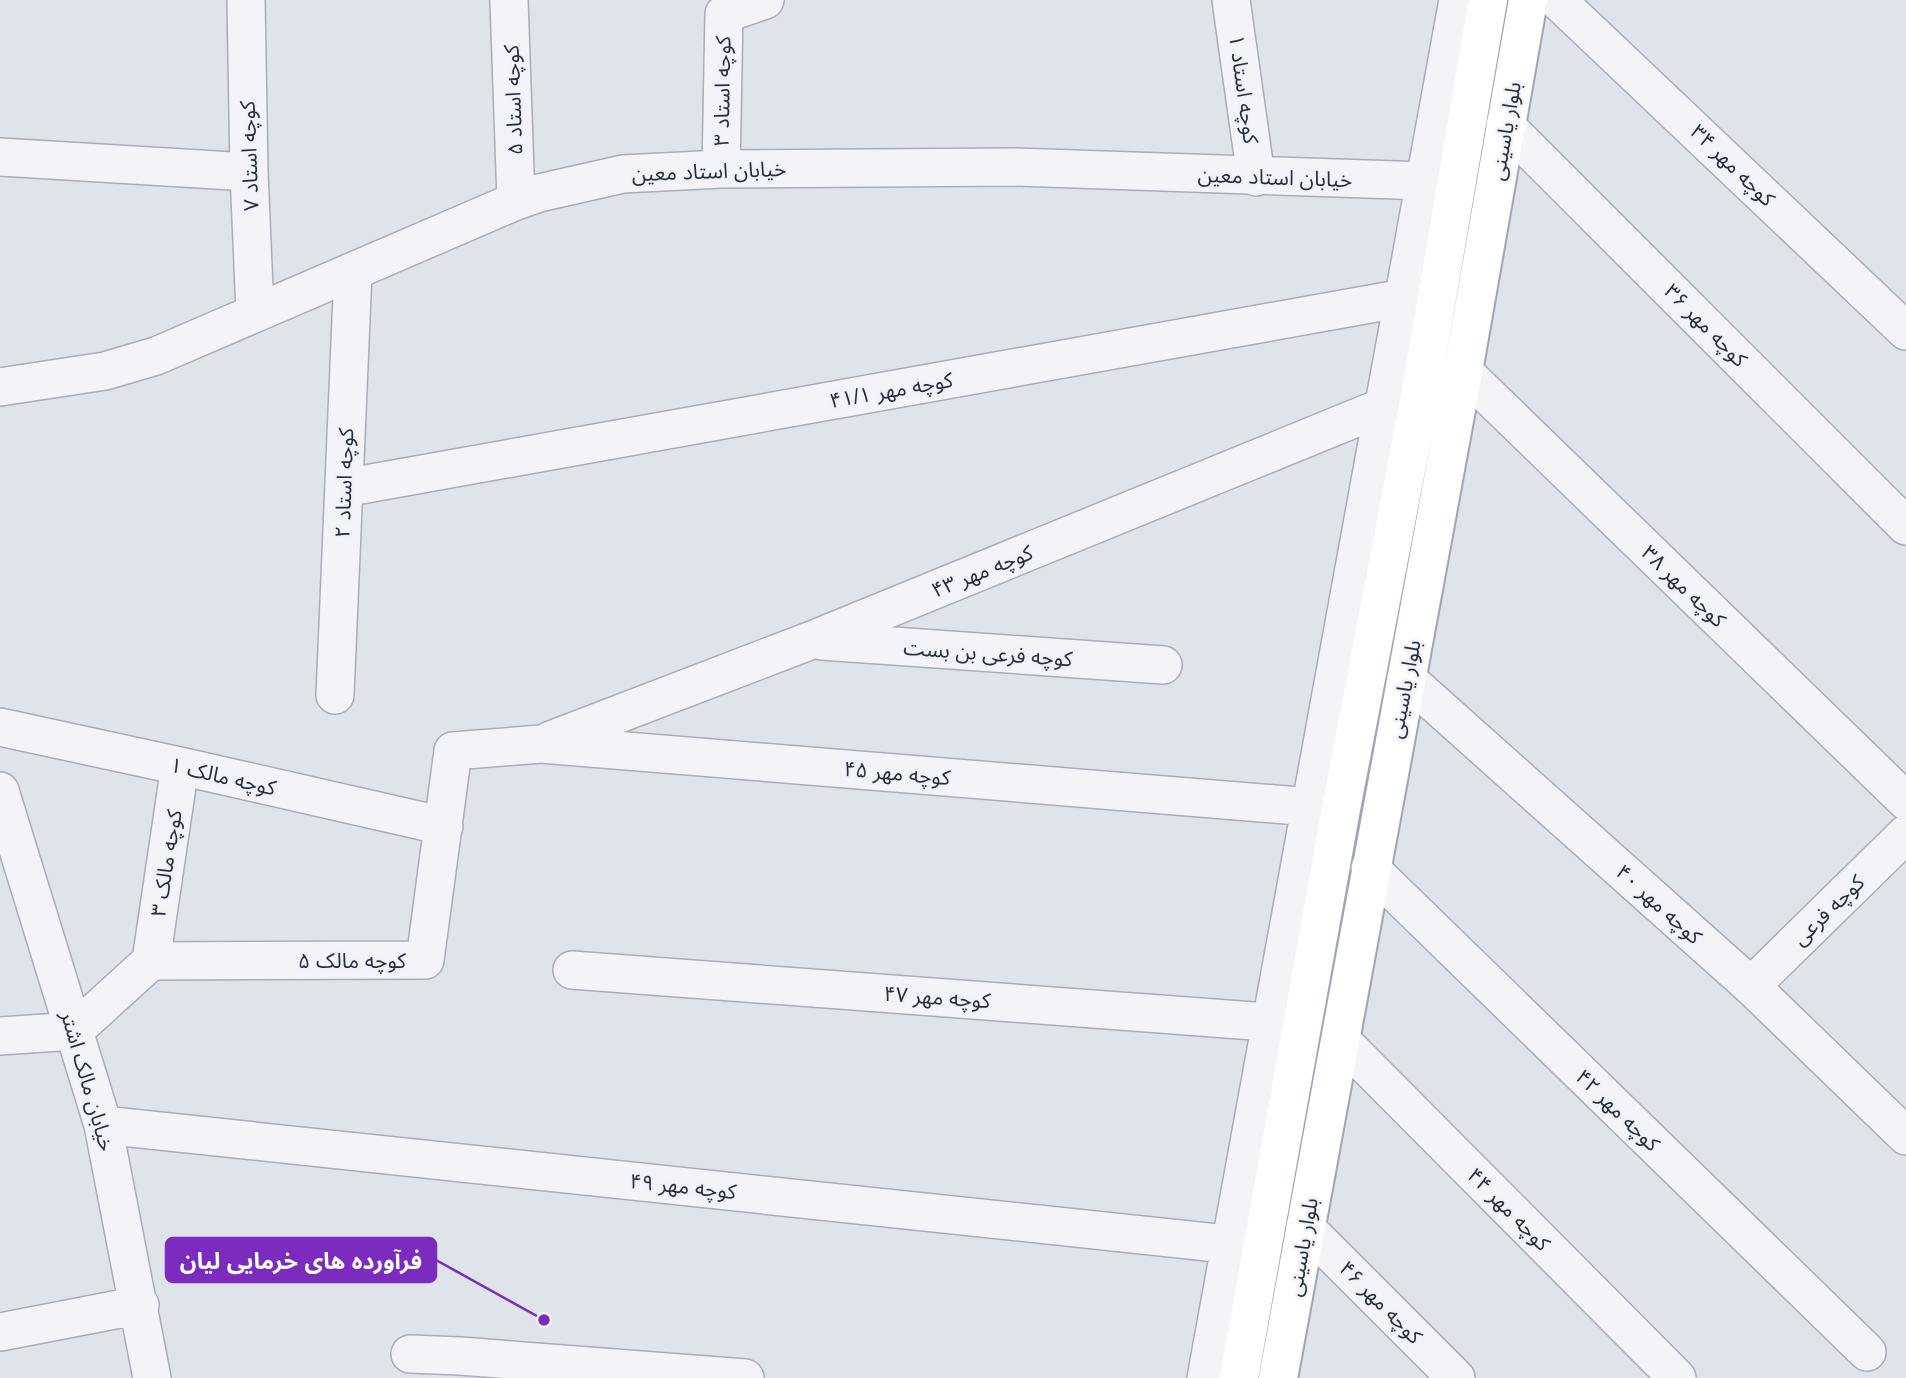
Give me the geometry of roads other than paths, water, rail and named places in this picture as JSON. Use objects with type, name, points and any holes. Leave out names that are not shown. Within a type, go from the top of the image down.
[{"type":"main road","name":"بلوار یاسینی","points":[[1239,1378],[1247,1246],[1287,1023],[1326,808],[1421,391],[1421,295],[1440,182],[1488,0]]},
{"type":"main road","name":"بلوار یاسینی","points":[[1278,1378],[1463,371],[1528,0]]},
{"type":"street","name":"کوچه استاد ۷","points":[[246,0],[255,312]]},
{"type":"street","name":"کوچه استاد ۵","points":[[509,0],[516,201]]},
{"type":"street","name":"کوچه استاد ۳","points":[[721,169],[724,15],[765,0]]},
{"type":"street","name":"کوچه استاد ۱","points":[[1231,0],[1256,177]]},
{"type":"street","points":[[1440,182],[1458,0]]},
{"type":"street","name":"کوچه مهر ۳۴","points":[[1557,0],[1906,331]]},
{"type":"street","name":"کوچه مهر ۳۶","points":[[1506,125],[1906,526]]},
{"type":"street","points":[[0,157],[249,172]]},
{"type":"street","name":"خیابان استاد معین","points":[[0,387],[105,371],[156,356],[516,201],[539,193],[623,174],[721,169],[1014,167],[1440,182]]},
{"type":"street","name":"کوچه استاد ۲","points":[[334,695],[353,272]]},
{"type":"street","points":[[1326,808],[1384,407],[1421,295]]},
{"type":"street","name":"کوچه مهر ۴۱/۱","points":[[344,488],[1421,295]]},
{"type":"street","name":"کوچه مهر ۳۸","points":[[1463,371],[1906,801]]},
{"type":"street","name":"کوچه مهر ۴۳","points":[[541,744],[812,640],[1421,391]]},
{"type":"street","name":"کوچه فرعی بن بست","points":[[812,640],[1163,666]]},
{"type":"street","name":"کوچه مهر ۴۰","points":[[1406,678],[1751,986],[1906,1136]]},
{"type":"street","name":"کوچه مالک ۱","points":[[0,727],[444,827]]},
{"type":"street","name":"کوچه مهر ۴۵","points":[[453,751],[541,744],[1326,808]]},
{"type":"street","name":"کوچه مالک ۵","points":[[151,961],[425,960],[453,751]]},
{"type":"street","name":"کوچه مالک ۳","points":[[151,961],[180,766]]},
{"type":"street","name":"خیابان مالک اشتر","points":[[0,790],[103,1125],[152,1378]]},
{"type":"street","name":"کوچه فرعی","points":[[1751,986],[1906,834]]},
{"type":"street","name":"کوچه مهر ۴۲","points":[[1370,869],[1867,1352]]},
{"type":"street","points":[[0,1036],[74,1031],[151,961]]},
{"type":"street","name":"کوچه مهر ۴۷","points":[[572,970],[1287,1023]]},
{"type":"street","name":"کوچه مهر ۴۴","points":[[1341,1040],[1677,1378]]},
{"type":"street","name":"کوچه مهر ۴۹","points":[[103,1125],[1247,1246]]},
{"type":"street","name":"کوچه مهر ۴۶","points":[[1306,1227],[1456,1378]]},
{"type":"street","points":[[1206,1378],[1247,1246]]},
{"type":"street","points":[[0,1332],[140,1305]]},
{"type":"street","points":[[410,1354],[460,1367],[745,1378]]},
{"type":"place","name":"فرآورده های خرمایی لیان","points":[[544,1320]]}]
